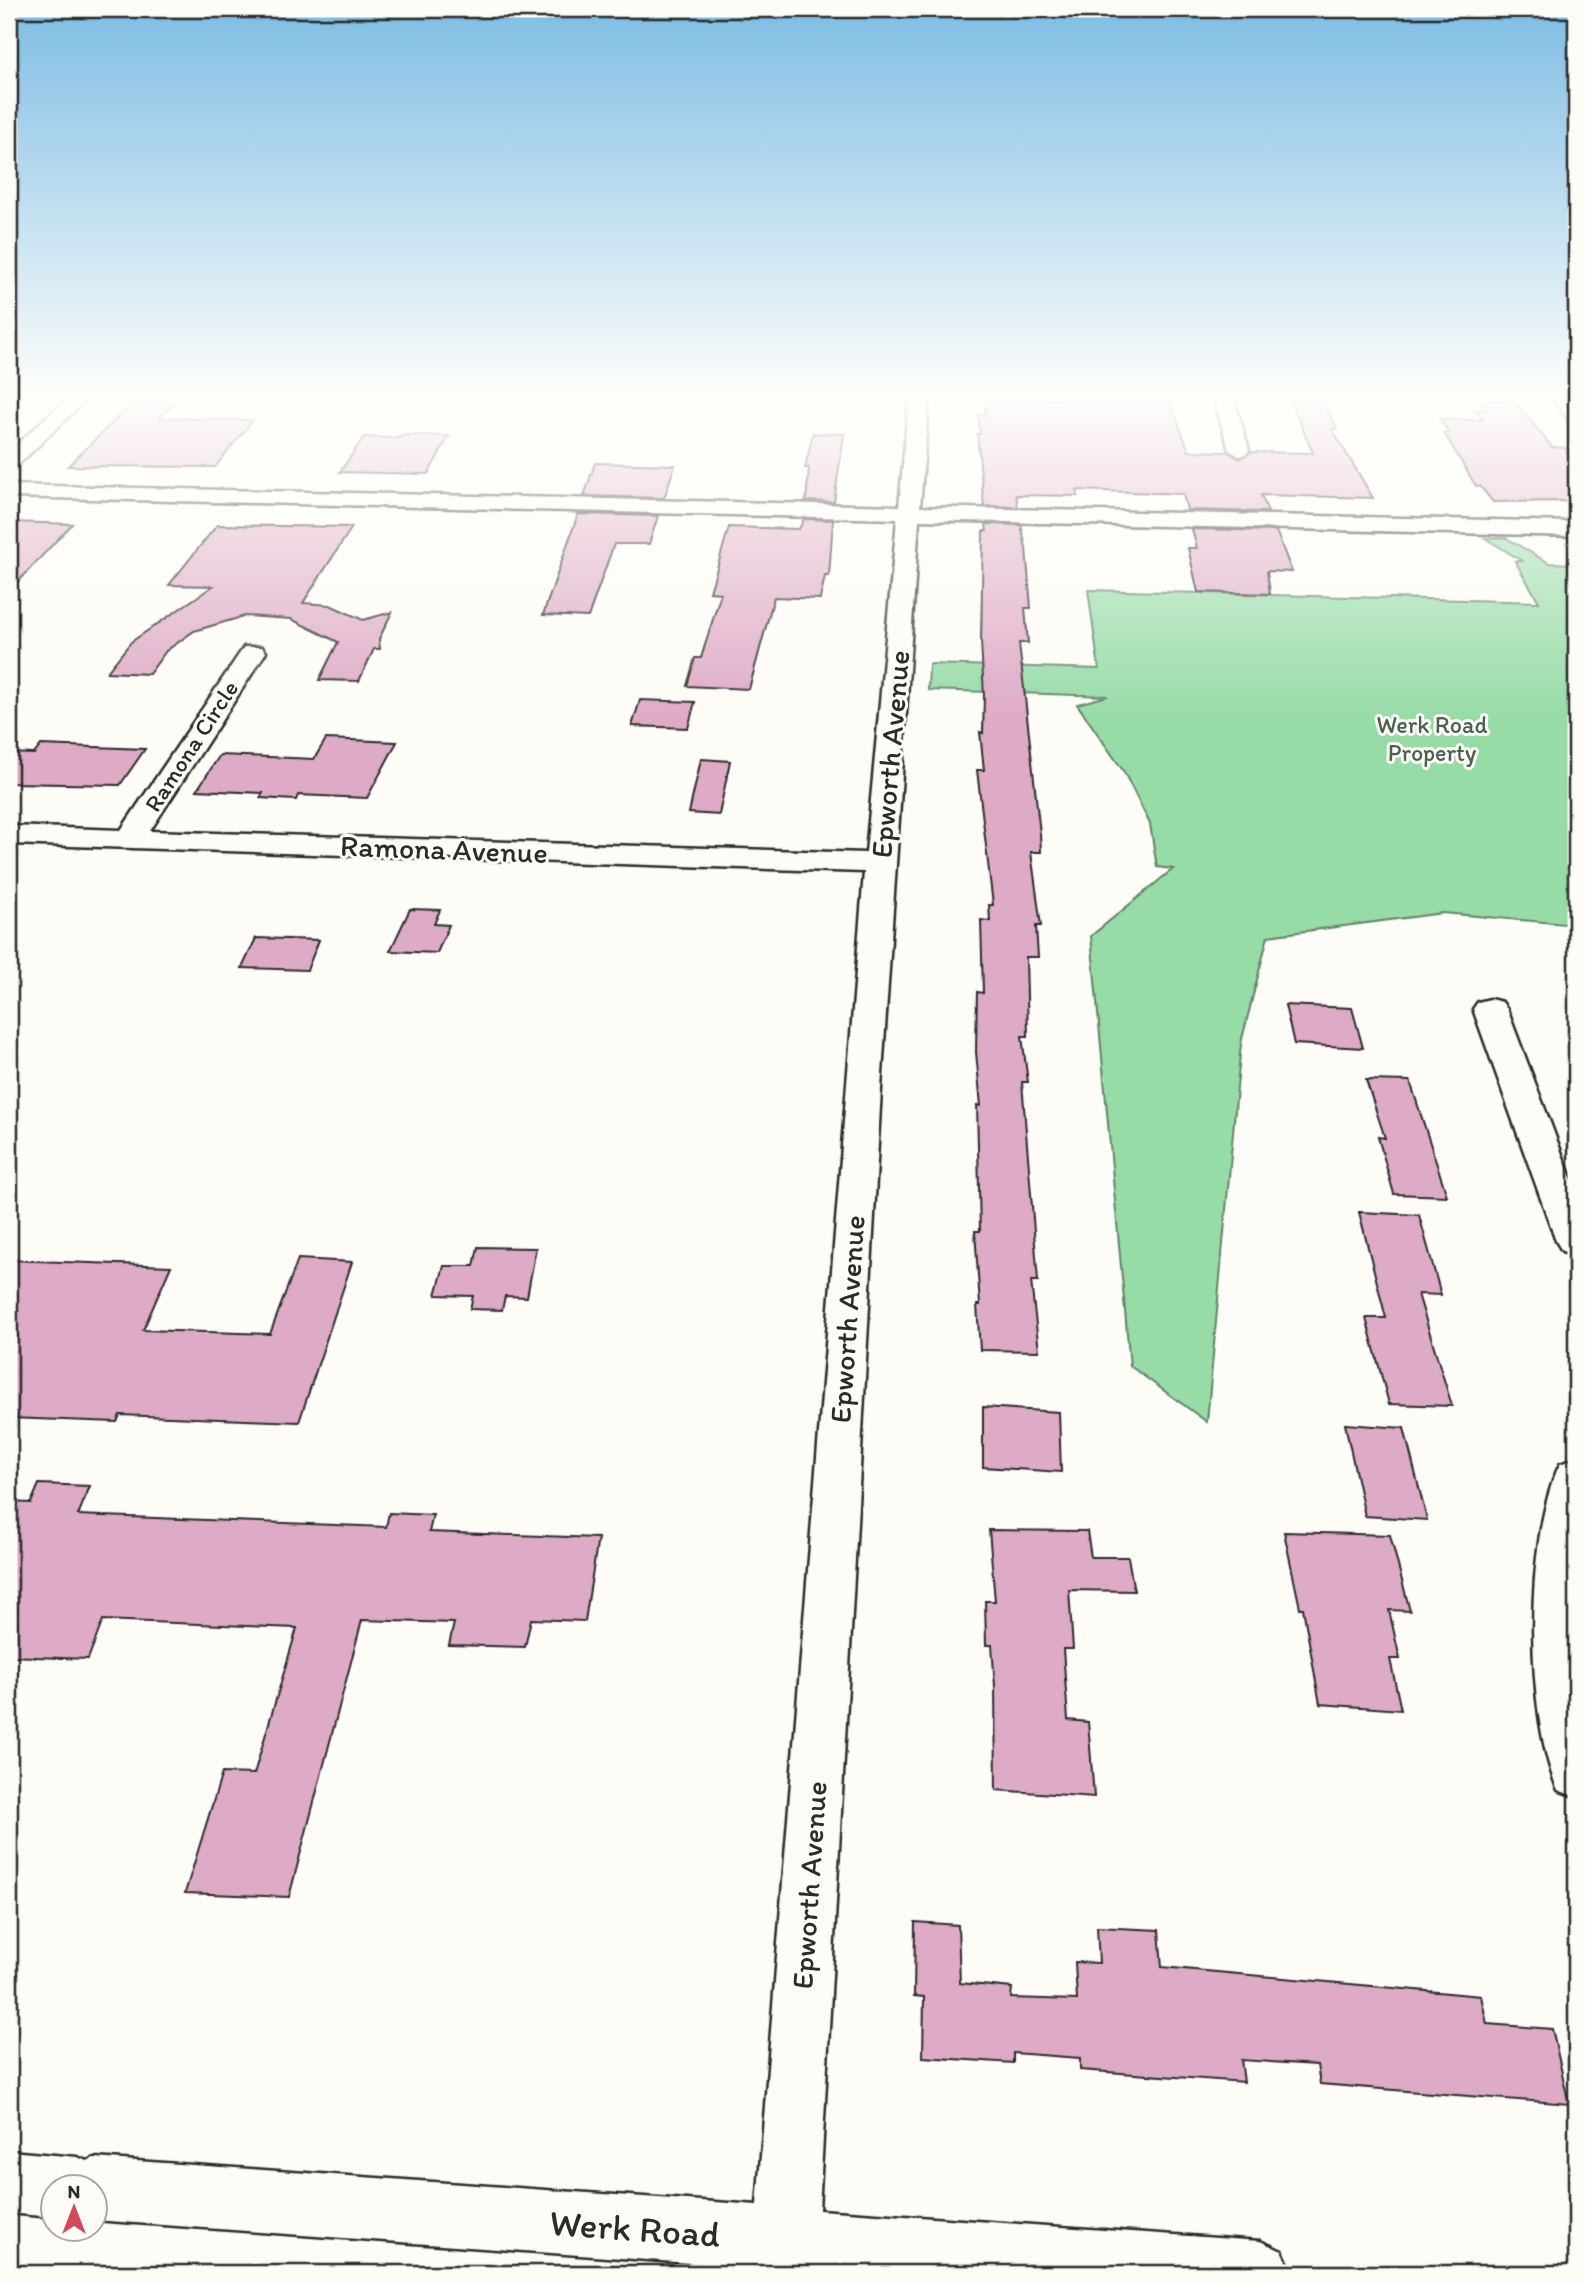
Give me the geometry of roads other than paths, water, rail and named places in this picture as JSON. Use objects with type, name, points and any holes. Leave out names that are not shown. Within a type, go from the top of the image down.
[{"type":"street","points":[[632,505],[1576,529]]},
{"type":"street","name":"Epworth Avenue","points":[[786,2240],[880,863],[911,505]]},
{"type":"street","name":"Ramona Circle","points":[[130,839],[253,652]]},
{"type":"street","name":"Ramona Avenue","points":[[9,835],[880,863]]},
{"type":"street","points":[[1490,1009],[1576,1241]]},
{"type":"street","points":[[1576,1477],[1559,1570],[1560,1660],[1576,1772]]},
{"type":"street","points":[[9,2182],[38,2185]]},
{"type":"street","name":"Werk Road","points":[[108,2190],[1259,2273]]},
{"type":"park label","name":"Werk Road Property","points":[[1432,738]]}]
